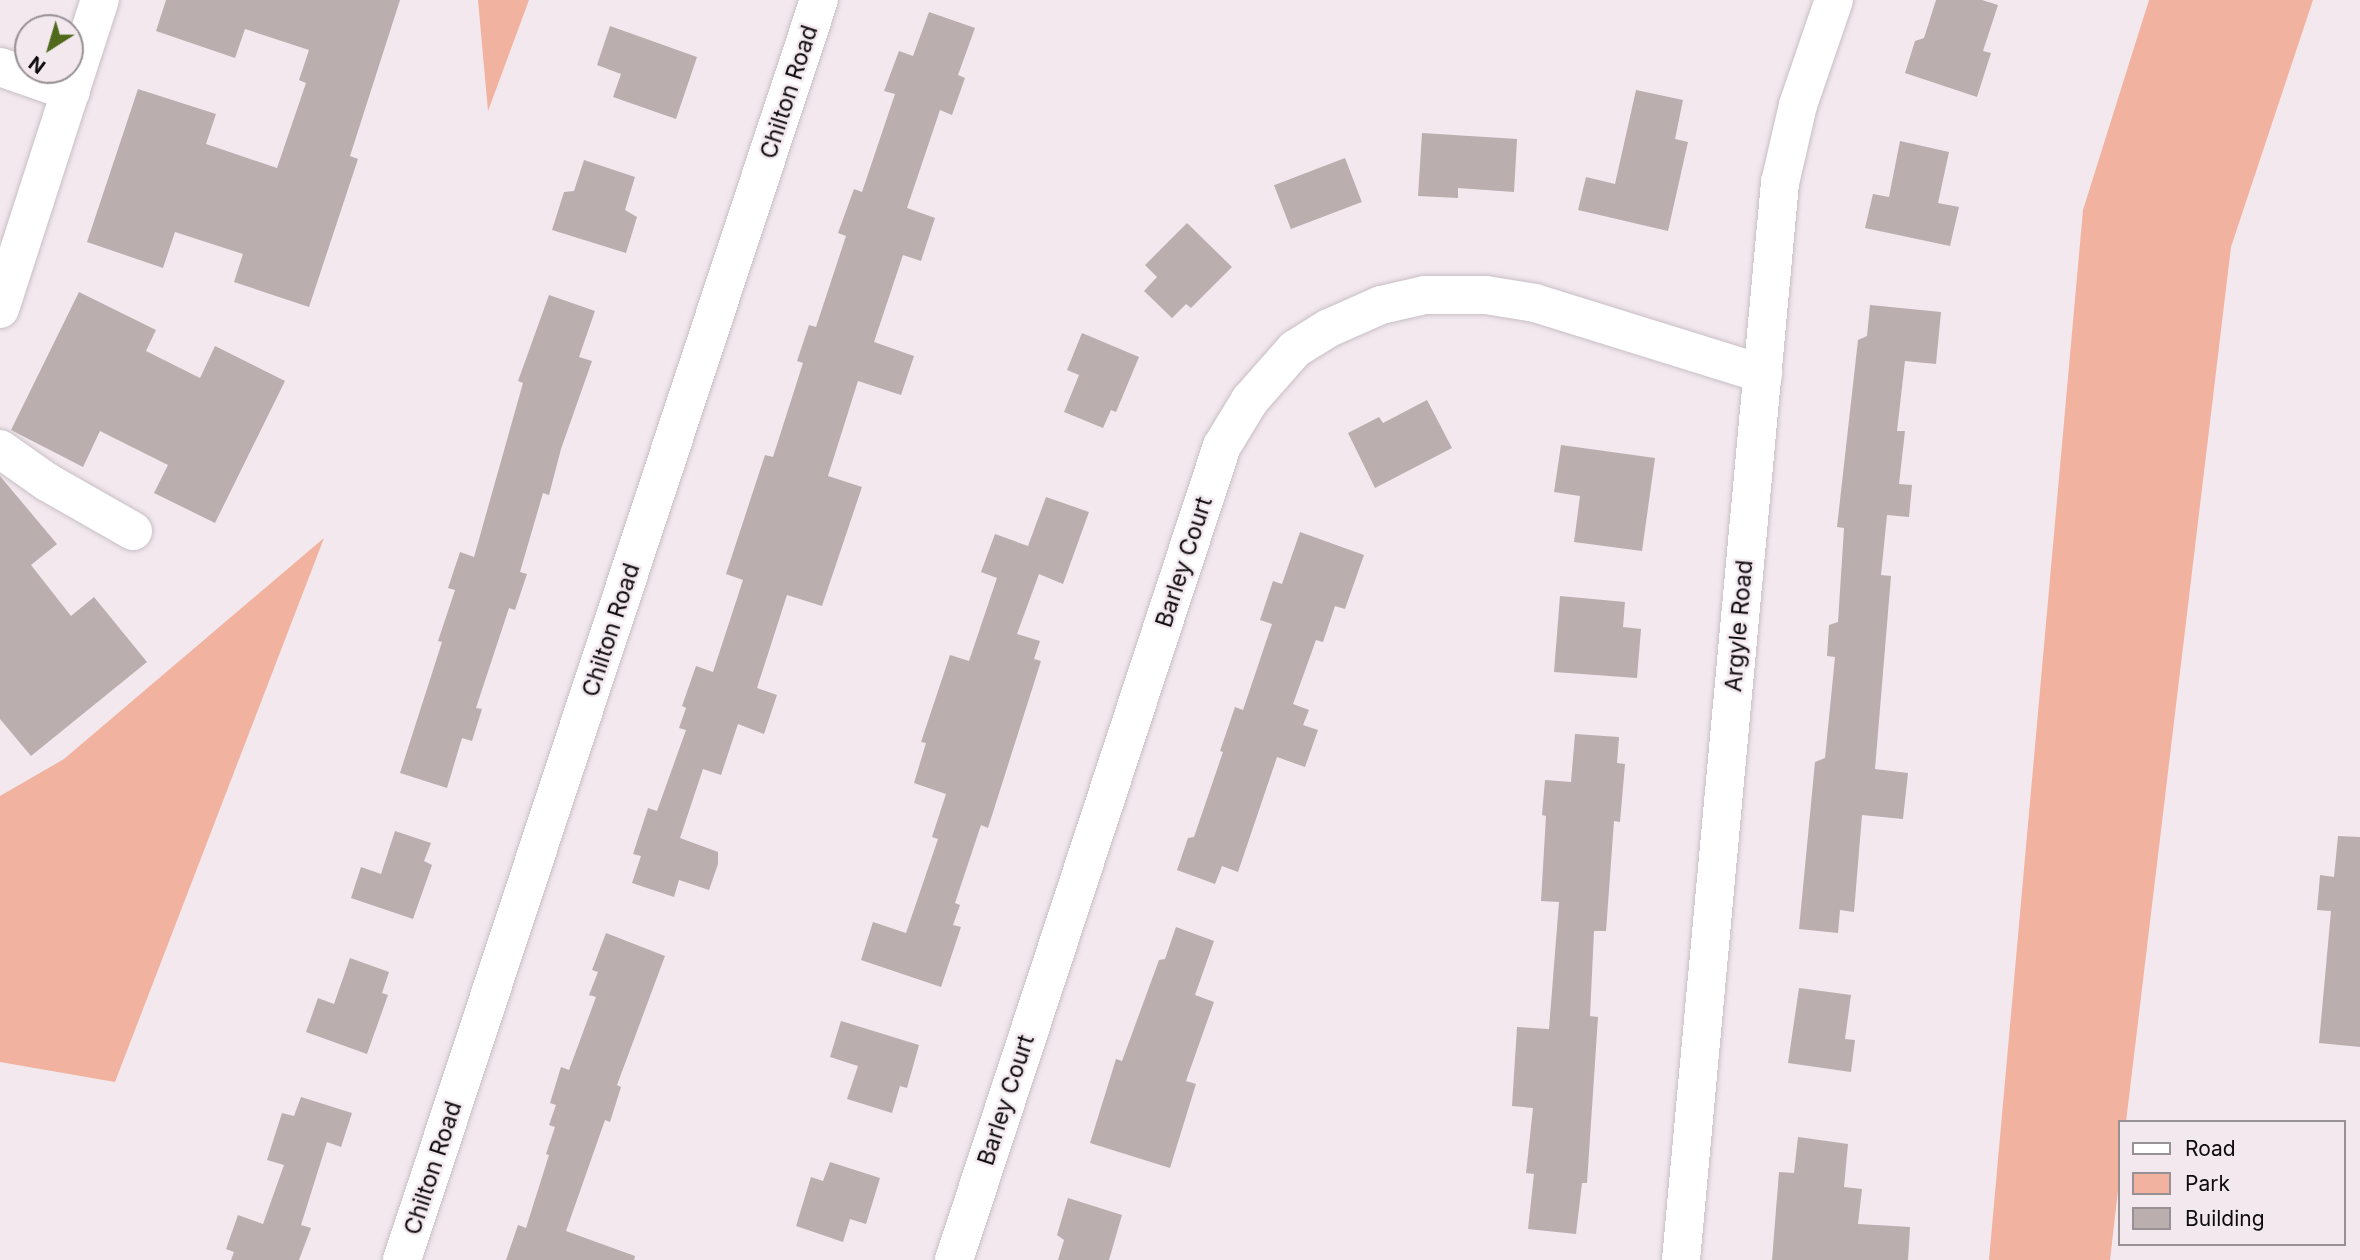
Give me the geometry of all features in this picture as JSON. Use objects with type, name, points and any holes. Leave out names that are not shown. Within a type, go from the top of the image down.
[{"type":"street","points":[[0,309],[100,0]]},
{"type":"street","name":"Chilton Road","points":[[402,1260],[819,0]]},
{"type":"street","name":"Argyle Road","points":[[1681,1260],[1780,183],[1798,105],[1834,0]]},
{"type":"street","points":[[0,67],[71,92]]},
{"type":"street","name":"Barley Court","points":[[954,1260],[1222,446],[1250,400],[1295,349],[1329,328],[1381,305],[1425,295],[1486,295],[1535,303],[1763,374]]},
{"type":"street","points":[[0,449],[47,482],[133,531]]},
{"type":"green space","points":[[478,0],[529,0],[488,111]]},
{"type":"green space","points":[[2149,0],[2313,0],[2231,247],[2126,1120],[2118,1120],[2118,1190],[2110,1260],[1989,1260],[2083,210]]},
{"type":"green space","points":[[324,538],[115,1082],[0,1062],[0,796],[64,759]]},
{"type":"building","points":[[166,0],[400,0],[350,156],[358,159],[309,307],[234,282],[243,254],[175,232],[163,268],[87,242],[138,89],[216,114],[206,144],[277,168],[306,83],[299,80],[309,50],[245,29],[235,58],[156,31]]},
{"type":"building","points":[[1936,0],[1982,0],[1998,5],[1983,51],[1991,53],[1977,97],[1905,73],[1915,41],[1924,38]]},
{"type":"building","points":[[929,12],[975,28],[958,75],[965,78],[952,115],[940,110],[907,208],[935,218],[921,261],[903,255],[874,342],[914,356],[901,395],[858,381],[828,476],[862,487],[822,606],[787,595],[757,688],[777,695],[764,734],[738,724],[721,775],[703,769],[680,838],[718,852],[718,864],[709,890],[679,880],[674,897],[632,883],[641,856],[633,854],[648,808],[657,811],[686,730],[679,728],[686,708],[682,706],[696,666],[713,672],[743,580],[726,574],[765,455],[773,457],[803,363],[797,361],[809,325],[816,327],[846,236],[838,233],[854,189],[862,192],[895,94],[884,91],[899,51],[913,56]]},
{"type":"building","points":[[610,26],[697,57],[676,119],[613,97],[621,74],[597,65]]},
{"type":"building","points":[[1636,90],[1683,100],[1675,139],[1688,142],[1668,231],[1578,210],[1586,177],[1615,184]]},
{"type":"building","points":[[1422,133],[1517,139],[1514,192],[1458,188],[1458,198],[1418,196]]},
{"type":"building","points":[[1900,141],[1949,152],[1938,203],[1959,207],[1950,246],[1865,228],[1873,194],[1889,197]]},
{"type":"building","points":[[1345,158],[1362,202],[1291,229],[1274,185]]},
{"type":"building","points":[[584,160],[635,177],[625,210],[637,217],[626,253],[552,230],[564,192],[574,191]]},
{"type":"building","points":[[1187,223],[1232,267],[1191,308],[1186,304],[1172,318],[1144,291],[1157,277],[1145,265]]},
{"type":"building","points":[[79,292],[156,330],[146,351],[200,378],[215,346],[285,381],[215,523],[154,493],[168,465],[100,431],[83,467],[11,430]]},
{"type":"building","points":[[549,295],[595,311],[579,357],[592,361],[561,449],[549,495],[543,493],[520,572],[527,574],[515,610],[509,608],[476,708],[482,709],[472,741],[462,738],[447,788],[400,773],[442,642],[438,641],[455,590],[448,588],[460,552],[474,557],[523,383],[518,381]]},
{"type":"building","points":[[1870,305],[1941,312],[1936,364],[1905,361],[1897,431],[1905,431],[1899,484],[1912,485],[1909,517],[1887,515],[1881,575],[1891,576],[1875,769],[1908,773],[1903,819],[1862,815],[1854,912],[1840,910],[1838,933],[1799,929],[1815,762],[1825,758],[1835,657],[1827,656],[1829,625],[1838,622],[1844,528],[1837,527],[1858,340],[1867,336]]},
{"type":"building","points":[[1082,333],[1139,357],[1116,412],[1111,410],[1103,428],[1064,412],[1079,375],[1067,370]]},
{"type":"building","points":[[1427,400],[1452,448],[1375,488],[1348,433],[1379,417],[1383,423]]},
{"type":"building","points":[[1561,445],[1655,458],[1642,551],[1574,542],[1580,496],[1554,492]]},
{"type":"building","points":[[0,476],[57,544],[31,565],[71,616],[94,597],[147,662],[31,756],[0,719]]},
{"type":"building","points":[[1046,497],[1089,512],[1063,584],[1039,574],[1017,634],[1040,641],[1034,659],[1041,661],[988,828],[981,825],[955,903],[960,905],[953,925],[961,927],[941,987],[861,960],[873,922],[906,933],[938,839],[932,837],[946,794],[914,783],[926,743],[921,742],[950,655],[969,661],[997,578],[981,572],[995,534],[1028,546]]},
{"type":"building","points":[[1300,532],[1364,555],[1345,609],[1335,606],[1323,642],[1316,640],[1293,704],[1309,710],[1303,725],[1318,730],[1305,767],[1277,757],[1238,872],[1222,866],[1215,884],[1177,870],[1188,838],[1194,837],[1235,707],[1243,710],[1272,624],[1260,620],[1273,581],[1282,584]]},
{"type":"building","points":[[1560,596],[1625,602],[1623,627],[1641,629],[1637,678],[1554,672]]},
{"type":"building","points":[[1575,734],[1619,737],[1617,763],[1625,764],[1620,822],[1614,821],[1606,931],[1594,931],[1590,1016],[1598,1017],[1587,1183],[1582,1183],[1576,1234],[1528,1229],[1534,1174],[1526,1173],[1533,1108],[1512,1106],[1517,1027],[1549,1029],[1559,902],[1541,901],[1546,816],[1542,815],[1545,780],[1571,782]]},
{"type":"building","points":[[395,831],[431,843],[424,861],[432,865],[413,919],[351,898],[361,867],[381,874]]},
{"type":"building","points":[[2338,836],[2360,837],[2360,1047],[2319,1043],[2331,911],[2317,910],[2320,875],[2334,877]]},
{"type":"building","points":[[1176,927],[1214,941],[1195,995],[1214,1002],[1186,1081],[1196,1084],[1170,1168],[1090,1143],[1116,1059],[1122,1061],[1159,960],[1165,959]]},
{"type":"building","points":[[606,933],[665,956],[617,1085],[621,1087],[610,1122],[605,1120],[566,1231],[635,1256],[634,1260],[506,1260],[518,1225],[526,1228],[549,1155],[546,1154],[555,1127],[549,1125],[556,1105],[550,1103],[561,1067],[569,1070],[596,997],[589,995],[598,972],[592,970]]},
{"type":"building","points":[[350,958],[389,972],[382,993],[388,995],[367,1054],[306,1032],[318,998],[334,1004]]},
{"type":"building","points":[[1799,988],[1851,995],[1845,1039],[1855,1040],[1851,1072],[1788,1063]]},
{"type":"building","points":[[841,1021],[919,1045],[907,1088],[900,1086],[892,1113],[847,1099],[858,1066],[830,1057]]},
{"type":"building","points":[[301,1097],[352,1113],[341,1147],[327,1142],[301,1225],[311,1228],[299,1260],[231,1260],[234,1252],[226,1249],[238,1215],[263,1224],[284,1165],[267,1160],[282,1113],[294,1116]]},
{"type":"building","points":[[1798,1137],[1848,1144],[1844,1187],[1862,1189],[1858,1224],[1910,1227],[1908,1260],[1772,1260],[1779,1172],[1794,1173]]},
{"type":"building","points":[[830,1162],[880,1178],[866,1224],[850,1219],[843,1242],[796,1226],[811,1177],[823,1181]]},
{"type":"building","points":[[1068,1198],[1122,1215],[1109,1260],[1058,1260],[1064,1240],[1057,1235]]}]
